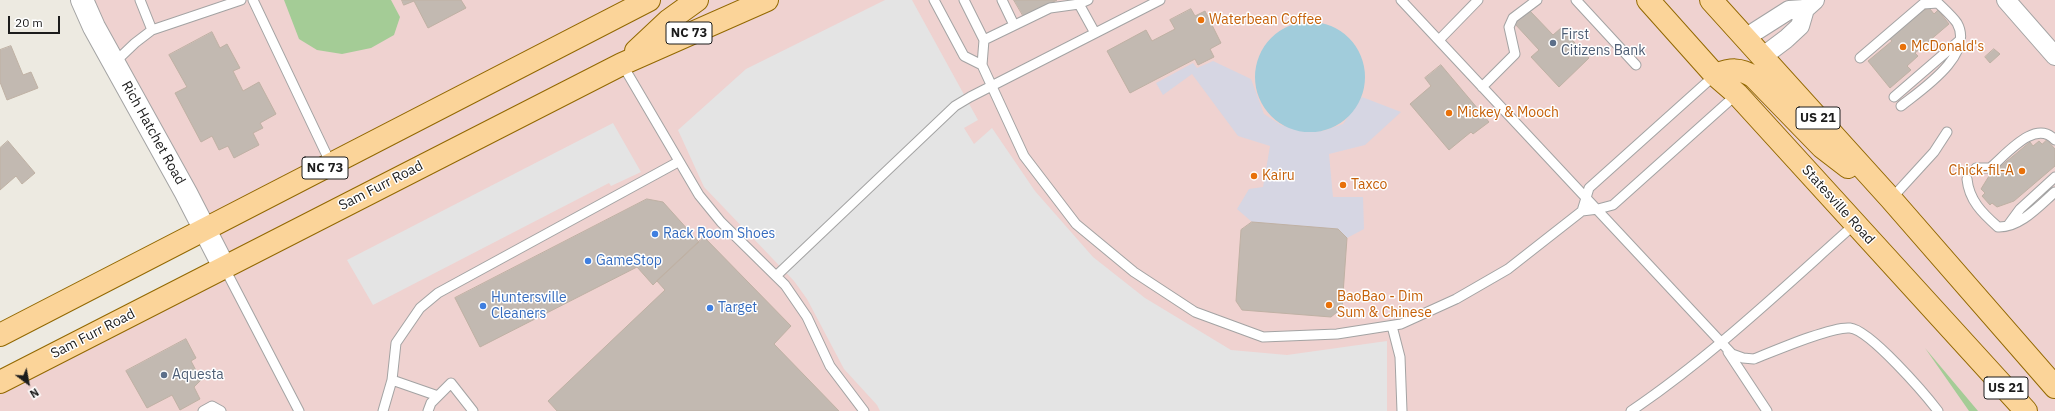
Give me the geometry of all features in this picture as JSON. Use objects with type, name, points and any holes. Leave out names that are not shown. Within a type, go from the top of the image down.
[{"type":"main road","name":"NC 73","points":[[0,335],[649,0]]},
{"type":"main road","points":[[622,64],[668,21],[697,0]]},
{"type":"main road","name":"Sam Furr Road","points":[[0,382],[622,64],[767,0]]},
{"type":"main road","name":"Statesville Road","points":[[1648,0],[1715,75],[1737,94],[2026,411]]},
{"type":"main road","name":"US 21","points":[[1711,0],[1891,199],[2055,387]]},
{"type":"main road","points":[[1715,75],[1730,70],[1740,70],[1754,78],[1822,147],[1891,199]]},
{"type":"street","name":"Rich Hatchet Road","points":[[82,0],[114,63],[224,267]]},
{"type":"street","points":[[2006,0],[2055,56]]},
{"type":"street","points":[[1745,38],[1789,10],[1810,4]]},
{"type":"street","points":[[1762,57],[1786,39],[1800,26],[1810,4]]},
{"type":"lane","points":[[140,0],[152,30]]},
{"type":"lane","points":[[114,63],[135,43],[152,30],[241,0]]},
{"type":"lane","points":[[253,0],[331,164]]},
{"type":"lane","points":[[934,0],[964,56],[982,65]]},
{"type":"lane","points":[[964,0],[984,40],[982,65],[1024,156],[1076,224],[1134,272],[1195,312],[1263,337],[1337,334],[1392,326],[1456,299],[1508,269],[1582,211],[1613,205],[1737,94]]},
{"type":"lane","points":[[1002,0],[1014,25]]},
{"type":"lane","points":[[984,40],[1050,8],[1079,4],[1088,0]]},
{"type":"lane","points":[[776,276],[945,114],[970,97],[1160,0]]},
{"type":"lane","points":[[1401,0],[1586,196],[1732,354],[1742,358],[1754,359],[1832,330],[1850,328],[1865,334],[1878,346],[1938,411]]},
{"type":"lane","points":[[1439,40],[1478,0]]},
{"type":"lane","points":[[1482,87],[1516,54],[1509,27],[1513,18],[1537,0]]},
{"type":"lane","points":[[1576,0],[1636,65]]},
{"type":"lane","points":[[1860,58],[1923,4],[1938,3],[1957,23],[1960,31],[1960,40],[1953,59],[1946,69],[1901,106]]},
{"type":"lane","points":[[1079,4],[1095,33]]},
{"type":"lane","points":[[1894,97],[1960,40]]},
{"type":"lane","points":[[622,64],[678,162],[699,195],[717,217],[786,285],[807,316],[830,366],[864,411]]},
{"type":"lane","points":[[1582,211],[1589,188],[1715,75]]},
{"type":"lane","points":[[1891,199],[1934,152],[1947,132]]},
{"type":"lane","points":[[1976,168],[1990,168],[2028,136],[2035,132],[2044,132],[2055,140]]},
{"type":"lane","points":[[383,411],[392,380],[396,343],[420,308],[438,293],[678,162]]},
{"type":"lane","points":[[2008,225],[2020,209],[2055,177]]},
{"type":"lane","points":[[1967,179],[1970,196],[1985,215],[1998,227],[2008,225],[2028,216],[2055,192]]},
{"type":"lane","points":[[1631,411],[1665,388],[1722,343],[1855,224]]},
{"type":"lane","points":[[224,267],[299,411]]},
{"type":"lane","points":[[1392,326],[1400,357],[1402,411]]},
{"type":"lane","points":[[1722,343],[1767,411]]},
{"type":"lane","points":[[392,380],[438,396]]},
{"type":"lane","points":[[428,411],[430,403],[451,383],[474,411]]},
{"type":"lane","points":[[203,411],[212,406],[221,411]]},
{"type":"shaded area","points":[[82,0],[2055,0],[2055,411],[0,411],[0,382],[224,267]]},
{"type":"shaded area","points":[[885,0],[912,0],[978,120],[964,128],[974,144],[992,128],[1035,191],[1093,257],[1145,298],[1231,350],[1287,355],[1387,341],[1387,411],[880,411],[877,405],[844,369],[807,299],[794,281],[704,187],[678,130],[746,69]]},
{"type":"shaded area","points":[[1213,61],[1251,79],[1264,114],[1281,125],[1305,132],[1323,131],[1343,124],[1362,97],[1401,112],[1365,145],[1329,154],[1333,197],[1363,197],[1364,229],[1347,238],[1338,229],[1252,222],[1237,209],[1249,189],[1263,187],[1270,146],[1238,136],[1192,74],[1163,95],[1156,83],[1193,63],[1197,68]]},
{"type":"shaded area","points":[[613,123],[641,172],[611,186],[609,183],[373,305],[347,260]]},
{"type":"green space","points":[[284,0],[391,0],[400,17],[394,35],[371,48],[342,54],[317,50],[299,39]]},
{"type":"green space","points":[[1925,348],[1978,411],[1969,411]]},
{"type":"water","points":[[1310,22],[1321,23],[1331,27],[1349,38],[1360,56],[1364,66],[1364,88],[1360,98],[1349,116],[1331,127],[1321,131],[1310,132],[1299,131],[1289,127],[1271,116],[1260,98],[1256,88],[1255,77],[1256,66],[1260,56],[1271,38],[1289,27],[1299,23]]},
{"type":"building","points":[[402,0],[461,0],[466,8],[428,28],[414,1],[404,5]]},
{"type":"building","points":[[1014,0],[1057,0],[1024,17]]},
{"type":"building","points":[[1191,9],[1195,16],[1205,11],[1221,43],[1210,49],[1214,57],[1198,65],[1195,59],[1130,93],[1107,51],[1146,30],[1152,41],[1175,29],[1170,20]]},
{"type":"building","name":"McDonald's","points":[[1930,9],[1934,14],[1938,10],[1949,24],[1915,53],[1918,56],[1907,66],[1911,70],[1890,88],[1868,61],[1892,41],[1889,38],[1924,10]]},
{"type":"building","name":"First Citizens Bank","points":[[1530,11],[1553,35],[1561,28],[1589,58],[1559,87],[1531,57],[1539,50],[1515,24]]},
{"type":"building","points":[[212,32],[220,48],[227,44],[240,68],[233,71],[243,91],[259,82],[276,114],[260,123],[263,128],[253,133],[259,145],[234,158],[228,146],[219,150],[212,136],[201,142],[175,93],[187,87],[169,55]]},
{"type":"building","points":[[11,46],[23,75],[31,72],[38,88],[7,100],[0,82],[0,50]]},
{"type":"building","points":[[1994,49],[2000,54],[1990,63],[1985,57]]},
{"type":"building","name":"Mickey & Mooch","points":[[1441,65],[1489,122],[1473,134],[1471,132],[1449,150],[1410,104],[1431,86],[1425,78]]},
{"type":"building","name":"Chick-fil-A","points":[[2047,140],[2055,149],[2055,166],[2014,201],[1997,207],[1992,203],[1990,205],[1982,196],[1985,193],[1981,189],[1989,176],[2030,142],[2033,146],[2039,141],[2042,144]]},
{"type":"building","points":[[8,141],[35,173],[22,184],[16,176],[0,190],[0,148]]},
{"type":"building","points":[[647,199],[663,202],[699,242],[653,285],[637,267],[480,347],[455,298]]},
{"type":"building","points":[[1252,222],[1338,229],[1347,238],[1342,308],[1331,317],[1242,310],[1236,301],[1241,230]]},
{"type":"building","name":"Target","points":[[704,237],[791,326],[774,344],[839,411],[557,411],[548,401],[665,290],[657,281]]},
{"type":"building","name":"Aquesta","points":[[186,339],[196,358],[191,361],[201,380],[194,387],[200,399],[180,410],[172,395],[147,408],[126,371]]},
{"type":"place","name":"Waterbean Coffee","points":[[1201,20]]},
{"type":"place","name":"First Citizens Bank","points":[[1553,43]]},
{"type":"place","name":"McDonald's","points":[[1903,47]]},
{"type":"place","name":"Mickey & Mooch","points":[[1449,113]]},
{"type":"place","name":"Chick-fil-A","points":[[2022,171]]},
{"type":"place","name":"Kairu","points":[[1254,176]]},
{"type":"place","name":"Taxco","points":[[1343,185]]},
{"type":"place","name":"Rack Room Shoes","points":[[655,234]]},
{"type":"place","name":"GameStop","points":[[588,261]]},
{"type":"place","name":"BaoBao - Dim Sum & Chinese","points":[[1329,305]]},
{"type":"place","name":"Huntersville Cleaners","points":[[483,306]]},
{"type":"place","name":"Target","points":[[710,308]]},
{"type":"place","name":"Aquesta","points":[[164,375]]}]
